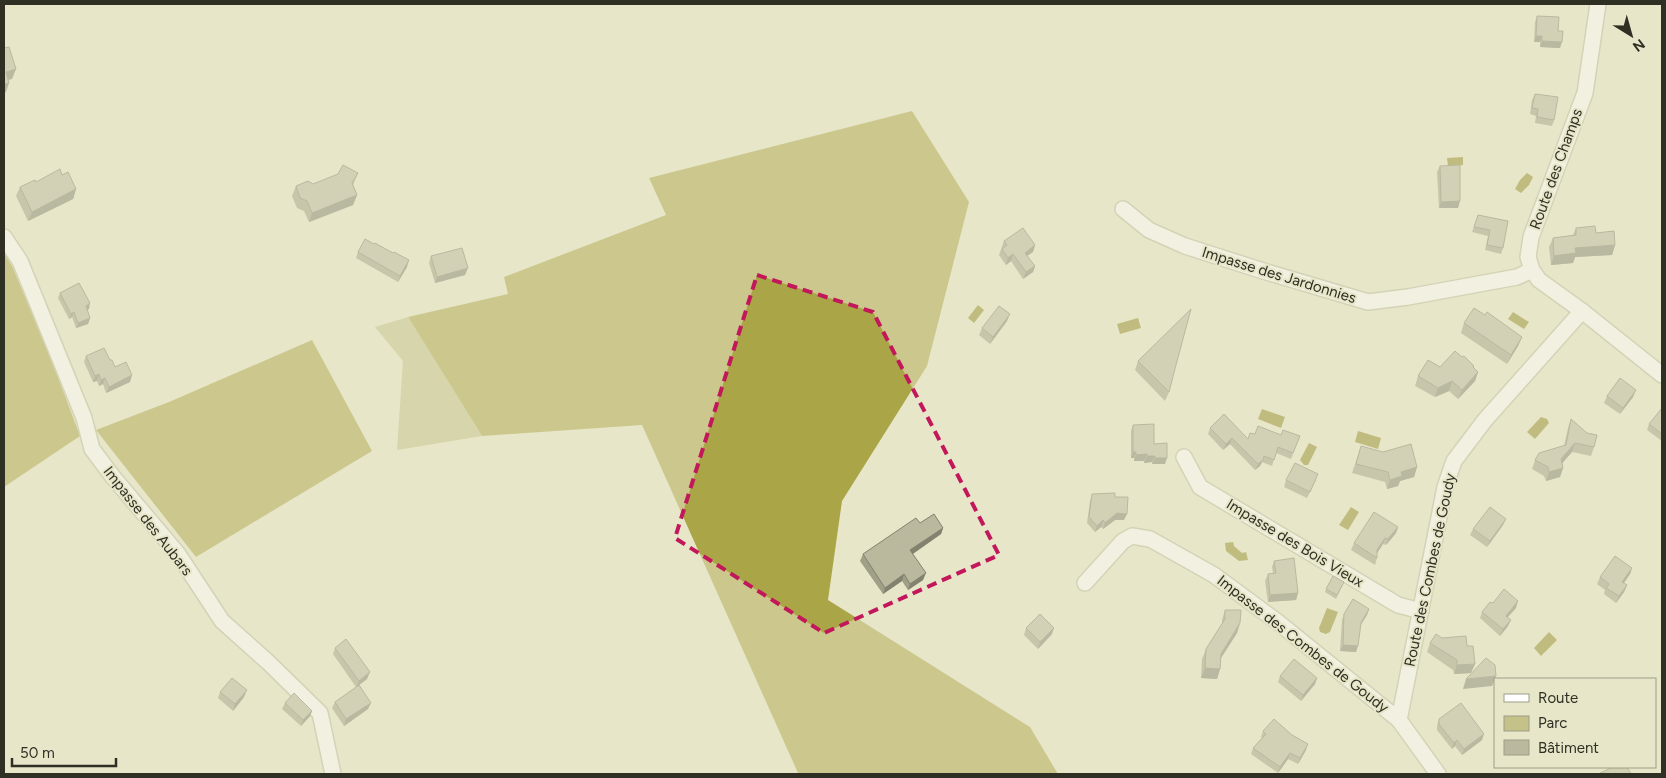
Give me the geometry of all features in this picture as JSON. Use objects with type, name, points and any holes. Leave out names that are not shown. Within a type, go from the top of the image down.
[{"type":"street","name":"Route des Champs","points":[[1532,270],[1528,257],[1532,237],[1584,92],[1598,4]]},
{"type":"street","name":"Impasse des Jardonnies","points":[[1123,208],[1149,230],[1185,246],[1368,302],[1517,278],[1532,270]]},
{"type":"street","name":"Impasse des Aubars","points":[[4,237],[20,261],[84,418],[92,449],[178,554],[222,621],[270,662],[320,713],[333,774]]},
{"type":"street","points":[[1532,270],[1539,280],[1582,311],[1662,375]]},
{"type":"street","name":"Route des Combes de Goudy","points":[[1400,720],[1446,487],[1454,461],[1485,420],[1582,311]]},
{"type":"street","name":"Impasse des Bois Vieux","points":[[1184,457],[1200,486],[1398,605],[1421,611]]},
{"type":"street","name":"Impasse des Combes de Goudy","points":[[1085,583],[1123,541],[1132,536],[1150,539],[1214,575],[1279,623],[1400,720]]},
{"type":"street","points":[[1400,720],[1438,774]]},
{"type":"highlighted area","points":[[757,275],[873,312],[999,555],[824,633],[675,538]]},
{"type":"green space","points":[[408,317],[482,436],[397,450],[403,361],[375,327]]},
{"type":"shaded area","points":[[912,111],[969,202],[927,366],[842,501],[828,600],[1030,727],[1058,774],[794,774],[798,773],[642,425],[482,436],[408,317],[508,294],[504,277],[666,215],[649,178]]},
{"type":"shaded area","points":[[1463,157],[1463,165],[1448,166],[1447,158]]},
{"type":"shaded area","points":[[1527,173],[1533,177],[1529,185],[1521,193],[1515,189]]},
{"type":"shaded area","points":[[4,253],[12,266],[47,348],[80,436],[4,487]]},
{"type":"shaded area","points":[[978,305],[984,310],[974,323],[968,318]]},
{"type":"shaded area","points":[[1513,312],[1529,322],[1524,329],[1508,319]]},
{"type":"shaded area","points":[[1138,318],[1141,328],[1120,334],[1117,324]]},
{"type":"shaded area","points":[[312,340],[372,451],[196,557],[96,430],[169,402]]},
{"type":"shaded area","points":[[1262,409],[1285,417],[1281,428],[1258,419]]},
{"type":"shaded area","points":[[1541,417],[1547,419],[1549,423],[1535,439],[1527,432]]},
{"type":"shaded area","points":[[1358,431],[1381,438],[1378,449],[1355,442]]},
{"type":"shaded area","points":[[1309,443],[1317,447],[1308,465],[1304,465],[1300,460]]},
{"type":"shaded area","points":[[1351,507],[1359,512],[1348,530],[1339,525]]},
{"type":"shaded area","points":[[1233,542],[1234,546],[1242,553],[1246,552],[1248,560],[1239,561],[1226,551],[1225,543]]},
{"type":"shaded area","points":[[1327,608],[1338,612],[1330,632],[1326,634],[1320,632],[1319,628]]},
{"type":"shaded area","points":[[1549,632],[1557,640],[1541,656],[1534,648]]},
{"type":"building","points":[[1537,16],[1559,17],[1558,31],[1563,31],[1562,42],[1542,41],[1542,36],[1536,36]]},
{"type":"building","points":[[9,47],[16,69],[6,72],[9,83],[4,84],[4,48]]},
{"type":"building","points":[[1535,94],[1558,97],[1554,120],[1537,117],[1538,109],[1532,108]]},
{"type":"building","points":[[343,165],[358,173],[352,183],[357,195],[312,213],[307,201],[300,198],[296,186],[308,181],[313,184],[338,174]]},
{"type":"building","points":[[1460,165],[1460,201],[1441,202],[1440,166]]},
{"type":"building","points":[[60,169],[62,175],[68,172],[76,189],[32,212],[20,187],[35,180],[36,182]]},
{"type":"building","points":[[1478,215],[1508,221],[1503,248],[1487,245],[1490,230],[1474,227]]},
{"type":"building","points":[[1595,226],[1596,233],[1614,231],[1615,245],[1575,248],[1576,253],[1554,256],[1553,238],[1576,235],[1576,228]]},
{"type":"building","points":[[1023,228],[1035,245],[1025,253],[1035,266],[1026,272],[1013,254],[1008,258],[1002,249],[1007,245],[1004,241]]},
{"type":"building","points":[[365,239],[409,260],[400,276],[358,252]]},
{"type":"building","points":[[462,248],[468,268],[437,277],[431,256]]},
{"type":"building","points":[[79,283],[90,303],[86,306],[90,318],[78,323],[74,312],[71,314],[60,293]]},
{"type":"building","points":[[999,306],[1010,314],[993,337],[982,328]]},
{"type":"building","points":[[1474,308],[1485,315],[1487,312],[1522,337],[1511,355],[1464,323]]},
{"type":"building","points":[[1191,309],[1176,365],[1169,392],[1138,361]]},
{"type":"building","points":[[104,348],[115,367],[126,362],[132,375],[109,387],[105,378],[101,380],[99,374],[95,376],[86,356]]},
{"type":"building","points":[[1455,351],[1462,357],[1464,356],[1478,372],[1462,390],[1452,381],[1438,388],[1418,376],[1428,360],[1440,367]]},
{"type":"building","points":[[1620,378],[1636,390],[1623,408],[1607,396]]},
{"type":"building","points":[[1662,408],[1662,434],[1649,424]]},
{"type":"building","points":[[1224,414],[1248,439],[1250,433],[1255,434],[1258,426],[1281,435],[1283,430],[1300,436],[1293,453],[1278,447],[1274,460],[1264,456],[1263,460],[1258,464],[1232,438],[1226,444],[1210,428]]},
{"type":"building","points":[[1571,419],[1587,433],[1597,435],[1594,447],[1575,443],[1561,459],[1563,468],[1549,472],[1548,467],[1535,460],[1539,453],[1566,445]]},
{"type":"building","points":[[1154,424],[1154,444],[1167,443],[1167,458],[1155,458],[1155,456],[1147,456],[1147,454],[1136,455],[1136,452],[1133,452],[1133,425]]},
{"type":"building","points":[[1411,444],[1417,467],[1401,472],[1402,476],[1390,480],[1388,472],[1356,464],[1361,446],[1383,452]]},
{"type":"building","points":[[1295,463],[1318,474],[1310,492],[1286,480]]},
{"type":"building","points":[[1115,493],[1115,497],[1128,497],[1127,514],[1117,513],[1105,523],[1103,520],[1097,526],[1089,517],[1092,494]]},
{"type":"building","points":[[1490,507],[1506,519],[1490,541],[1473,529]]},
{"type":"building","points":[[1374,512],[1398,527],[1388,539],[1385,538],[1377,550],[1377,558],[1354,543]]},
{"type":"building","points":[[934,514],[943,528],[910,550],[926,573],[910,584],[904,574],[885,588],[863,554],[916,518],[920,523]]},
{"type":"building","points":[[1615,556],[1632,568],[1622,582],[1627,585],[1619,596],[1606,588],[1609,584],[1600,577]]},
{"type":"building","points":[[1294,558],[1298,593],[1270,595],[1268,574],[1276,573],[1274,561]]},
{"type":"building","points":[[1333,576],[1344,582],[1337,595],[1326,589]]},
{"type":"building","points":[[1504,589],[1518,601],[1506,616],[1511,620],[1503,629],[1482,612],[1490,602],[1493,603]]},
{"type":"building","points":[[1353,599],[1369,609],[1361,623],[1358,646],[1343,645],[1344,614]]},
{"type":"building","points":[[1225,610],[1241,610],[1240,623],[1221,654],[1220,669],[1205,668],[1206,649],[1225,619]]},
{"type":"building","points":[[1040,614],[1054,628],[1040,642],[1026,628]]},
{"type":"building","points":[[1436,634],[1442,638],[1466,636],[1467,646],[1473,646],[1475,664],[1457,665],[1457,660],[1430,643]]},
{"type":"building","points":[[346,639],[370,672],[359,681],[335,648]]},
{"type":"building","points":[[1486,658],[1495,665],[1496,676],[1466,679]]},
{"type":"building","points":[[1294,659],[1317,678],[1303,695],[1280,676]]},
{"type":"building","points":[[232,678],[247,690],[235,704],[220,692]]},
{"type":"building","points":[[359,685],[371,703],[346,719],[335,702]]},
{"type":"building","points":[[294,693],[312,711],[303,720],[285,703]]},
{"type":"building","points":[[1461,703],[1484,734],[1464,749],[1457,740],[1454,743],[1439,724],[1439,719]]},
{"type":"building","points":[[1274,719],[1292,735],[1308,744],[1300,758],[1290,753],[1280,767],[1253,748],[1266,734],[1263,731]]},
{"type":"building","points":[[1611,768],[1628,768],[1631,774],[1600,774]]}]
